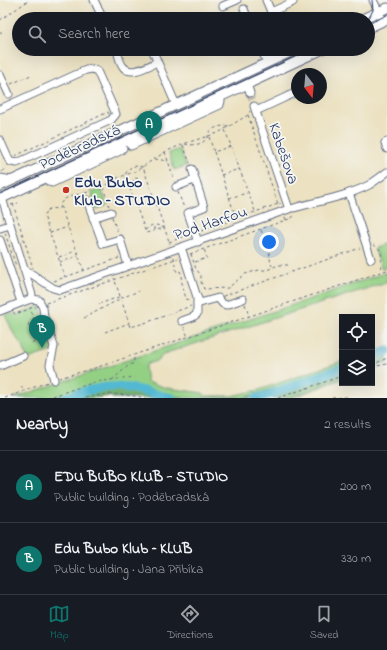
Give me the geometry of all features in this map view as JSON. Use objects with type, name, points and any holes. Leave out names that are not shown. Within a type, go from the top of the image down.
[{"type":"main road","points":[[375,25],[385,20]]},
{"type":"main road","name":"Poděbradská","points":[[0,186],[280,56]]},
{"type":"main road","name":"Poděbradská","points":[[1,198],[220,97],[248,89],[310,56]]},
{"type":"street","points":[[94,0],[100,12]]},
{"type":"street","points":[[223,6],[237,0]]},
{"type":"street","points":[[266,0],[271,12]]},
{"type":"street","points":[[373,0],[383,10],[385,20]]},
{"type":"street","points":[[279,12],[293,2]]},
{"type":"street","points":[[119,56],[122,66],[127,70],[132,71],[139,70],[157,62]]},
{"type":"street","points":[[155,56],[176,105]]},
{"type":"street","points":[[264,56],[267,62]]},
{"type":"street","points":[[0,109],[86,70],[95,69],[116,114],[113,119],[103,124],[17,163],[9,160],[0,140]]},
{"type":"street","points":[[0,74],[9,94]]},
{"type":"street","points":[[255,108],[291,94]]},
{"type":"street","name":"Kabešova","points":[[255,108],[292,208]]},
{"type":"street","points":[[103,124],[107,131],[112,135]]},
{"type":"street","points":[[387,142],[385,143],[387,148]]},
{"type":"street","points":[[192,169],[194,180],[204,207],[188,212],[198,242]]},
{"type":"street","name":"Pod Harfou","points":[[24,269],[53,288],[60,290],[292,208],[327,200],[348,193],[370,184],[387,172]]},
{"type":"street","points":[[0,178],[14,180]]},
{"type":"street","points":[[176,187],[194,180]]},
{"type":"street","points":[[348,193],[371,259]]},
{"type":"street","points":[[1,198],[28,280],[32,295],[30,299]]},
{"type":"street","points":[[87,200],[103,244],[120,239],[128,265]]},
{"type":"street","points":[[93,218],[111,212]]},
{"type":"street","points":[[0,228],[10,225]]},
{"type":"street","points":[[0,240],[21,302]]},
{"type":"street","points":[[180,248],[197,300],[197,314],[184,324]]},
{"type":"street","points":[[14,283],[38,278]]},
{"type":"street","points":[[197,300],[202,303],[217,298],[226,305],[243,299]]},
{"type":"street","points":[[0,311],[30,299],[39,300],[54,346],[50,365],[54,380]]},
{"type":"street","points":[[0,366],[23,356]]},
{"type":"path","points":[[0,20],[28,1]]},
{"type":"path","points":[[6,87],[31,75]]},
{"type":"path","points":[[84,271],[60,205],[61,202],[66,198],[88,192],[95,186],[110,184],[115,179],[138,170],[154,158],[184,144],[225,129],[248,115],[251,109],[255,108]]},
{"type":"path","points":[[184,144],[196,145],[205,140],[208,133],[215,128],[225,125],[230,126]]},
{"type":"path","points":[[225,129],[258,221]]},
{"type":"path","points":[[208,136],[239,227]]},
{"type":"path","points":[[184,144],[192,169]]},
{"type":"path","points":[[214,152],[231,146]]},
{"type":"path","points":[[154,158],[168,161]]},
{"type":"path","points":[[143,167],[135,166],[128,169],[126,175],[136,206],[146,233],[164,228]]},
{"type":"path","points":[[135,166],[138,170]]},
{"type":"path","points":[[143,167],[175,259],[177,272],[180,271],[182,276],[181,279],[186,299],[197,300]]},
{"type":"path","points":[[221,175],[239,169]]},
{"type":"path","points":[[133,183],[135,178],[139,179]]},
{"type":"path","points":[[229,198],[248,192]]},
{"type":"path","points":[[136,206],[154,200]]},
{"type":"path","points":[[9,206],[18,203]]},
{"type":"path","points":[[13,204],[33,270]]},
{"type":"path","points":[[169,242],[278,204]]},
{"type":"path","points":[[61,207],[57,209],[50,208],[44,216],[66,277]]},
{"type":"path","points":[[286,220],[292,218],[295,214],[292,208]]},
{"type":"path","points":[[145,230],[152,225],[164,228]]},
{"type":"path","points":[[50,233],[68,226]]},
{"type":"path","points":[[261,229],[268,245],[270,253],[269,259],[273,267]]},
{"type":"path","points":[[217,298],[366,246],[373,245],[380,249],[382,259],[380,264],[383,272]]},
{"type":"path","points":[[194,262],[207,258],[204,249]]},
{"type":"path","points":[[58,257],[77,251]]},
{"type":"path","points":[[191,254],[204,289],[228,288],[245,274],[265,270],[278,265],[288,265]]},
{"type":"path","points":[[60,262],[78,255]]},
{"type":"path","points":[[51,282],[125,256]]},
{"type":"path","points":[[108,262],[130,327],[148,323],[197,300]]},
{"type":"path","points":[[5,398],[24,390],[134,355],[387,270]]},
{"type":"path","points":[[99,304],[139,291]]},
{"type":"path","points":[[84,318],[120,298]]},
{"type":"path","points":[[33,320],[37,323],[37,327],[34,329],[30,328],[28,325],[30,321],[33,320]]},
{"type":"path","points":[[105,332],[129,323]]},
{"type":"path","points":[[184,324],[188,337]]},
{"type":"path","points":[[41,346],[45,345]]},
{"type":"path","points":[[112,380],[128,366],[134,363],[134,355]]},
{"type":"path","points":[[375,364],[387,358]]},
{"type":"path","points":[[375,366],[387,364]]},
{"type":"path","points":[[47,398],[95,382],[134,377]]},
{"type":"path","points":[[278,398],[339,377]]},
{"type":"path","points":[[21,386],[24,390]]},
{"type":"path","points":[[85,398],[109,394],[125,394],[146,398]]},
{"type":"path","points":[[332,398],[348,397]]},
{"type":"green space","points":[[180,149],[186,166],[174,170],[169,153]]},
{"type":"green space","points":[[101,189],[107,204],[106,206],[94,210],[90,199],[93,197],[92,192]]},
{"type":"green space","points":[[387,244],[387,267],[382,269],[374,248]]},
{"type":"green space","points":[[387,272],[387,282],[163,354],[159,360],[147,364],[145,368],[147,382],[167,388],[203,393],[205,396],[231,396],[259,390],[339,362],[339,366],[296,382],[243,398],[183,398],[80,389],[56,398],[14,398]]},
{"type":"green space","points":[[40,306],[54,350],[28,359],[5,315],[9,313],[15,315]]},
{"type":"green space","points":[[387,349],[387,363],[375,368],[375,353]]},
{"type":"green space","points":[[339,366],[339,380],[291,398],[243,398],[296,382]]},
{"type":"green space","points":[[115,385],[134,386],[183,398],[112,398],[111,396],[91,398],[56,398],[85,388]]},
{"type":"waterway","points":[[375,356],[387,351]]},
{"type":"waterway","points":[[256,398],[339,369]]},
{"type":"waterway","points":[[64,398],[87,391],[112,387],[134,389],[172,398]]},
{"type":"tunnel","points":[[250,93],[254,106]]},
{"type":"tram line","points":[[372,0],[372,12]]},
{"type":"tram line","points":[[375,21],[387,15]]},
{"type":"tram line","points":[[0,194],[297,56]]},
{"type":"place","name":"EDU BUBO KLUB - STUDIO","points":[[149,144]]},
{"type":"place","name":"Edu Bubo Klub – STUDIO","points":[[66,190]]},
{"type":"place","name":"Edu Bubo Klub – KLUB","points":[[42,348]]}]
